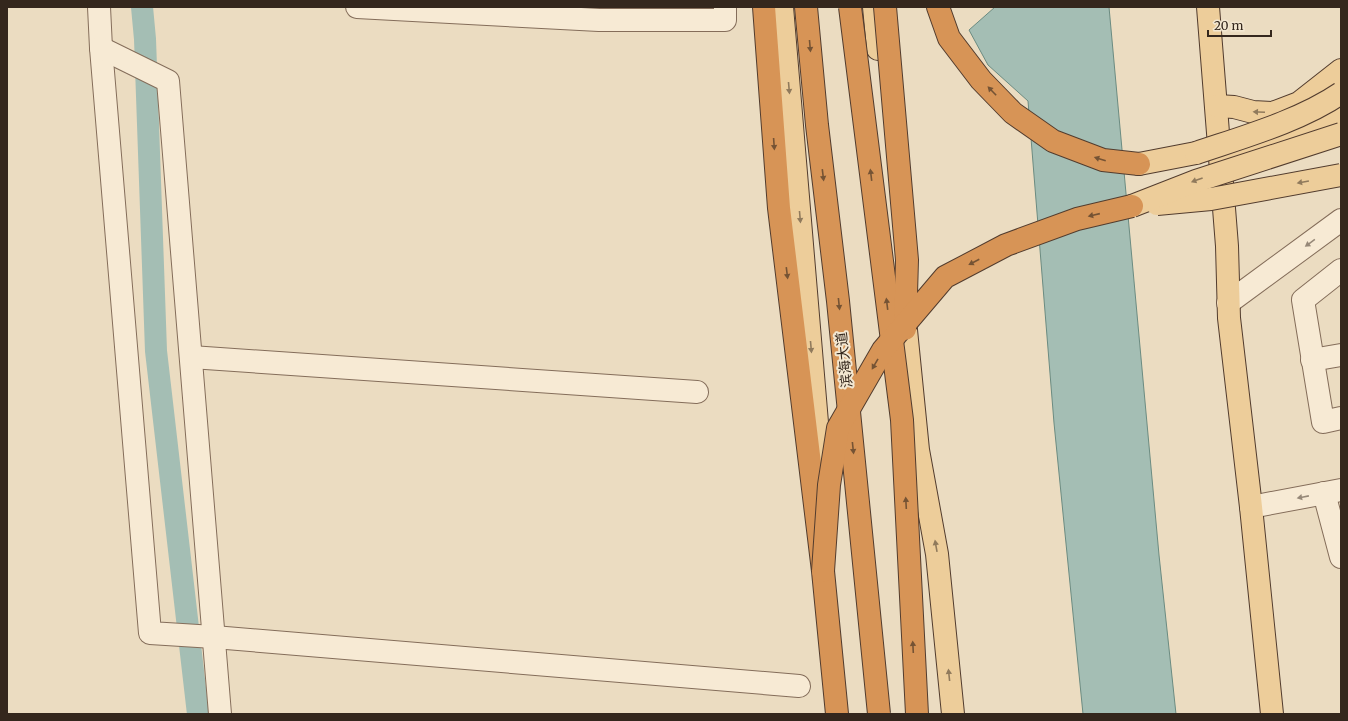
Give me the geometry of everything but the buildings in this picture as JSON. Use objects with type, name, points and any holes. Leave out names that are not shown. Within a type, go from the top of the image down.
[{"type":"highway","points":[[764,7],[779,208],[823,571],[837,714]]},
{"type":"highway","name":"滨海大道","points":[[806,7],[817,125],[840,316],[879,714]]},
{"type":"highway","points":[[850,7],[902,420],[917,714]]},
{"type":"highway","points":[[885,7],[907,260],[902,420]]},
{"type":"highway","points":[[938,7],[949,38],[981,80],[1013,113],[1053,141],[1103,160],[1139,164]]},
{"type":"highway","points":[[823,571],[829,485],[838,428],[883,350],[888,344],[945,277],[1006,245],[1077,219],[1132,206]]},
{"type":"main road","points":[[782,7],[842,714]]},
{"type":"main road","points":[[874,7],[918,450],[937,554],[953,714]]},
{"type":"main road","points":[[1208,7],[1227,246],[1229,318],[1251,507],[1272,714]]},
{"type":"main road","points":[[1217,106],[1234,107],[1253,112],[1273,113],[1299,103],[1341,70]]},
{"type":"main road","points":[[1196,153],[1264,130],[1324,105],[1341,93]]},
{"type":"main road","points":[[1139,164],[1196,153],[1248,149],[1314,132],[1341,117]]},
{"type":"main road","points":[[1221,160],[1269,149],[1341,117]]},
{"type":"main road","points":[[1132,206],[1196,181],[1341,134]]},
{"type":"main road","points":[[1132,206],[1211,198],[1341,175]]},
{"type":"street","points":[[99,7],[101,48],[150,632],[799,686]]},
{"type":"street","points":[[357,7],[599,20],[725,20],[725,7]]},
{"type":"street","points":[[101,48],[168,81],[191,357],[209,636],[220,714]]},
{"type":"street","points":[[1228,303],[1341,220]]},
{"type":"street","points":[[1341,270],[1303,300],[1323,422],[1341,418]]},
{"type":"street","points":[[1312,360],[1341,355]]},
{"type":"street","points":[[191,357],[697,392]]},
{"type":"street","points":[[1251,507],[1332,491],[1341,557]]},
{"type":"shaded area","points":[[995,7],[1109,7],[1159,555],[1176,714],[1083,714],[1054,423],[1028,101],[988,65],[969,30]]},
{"type":"waterway","points":[[142,7],[145,39],[156,351],[198,714]]}]
